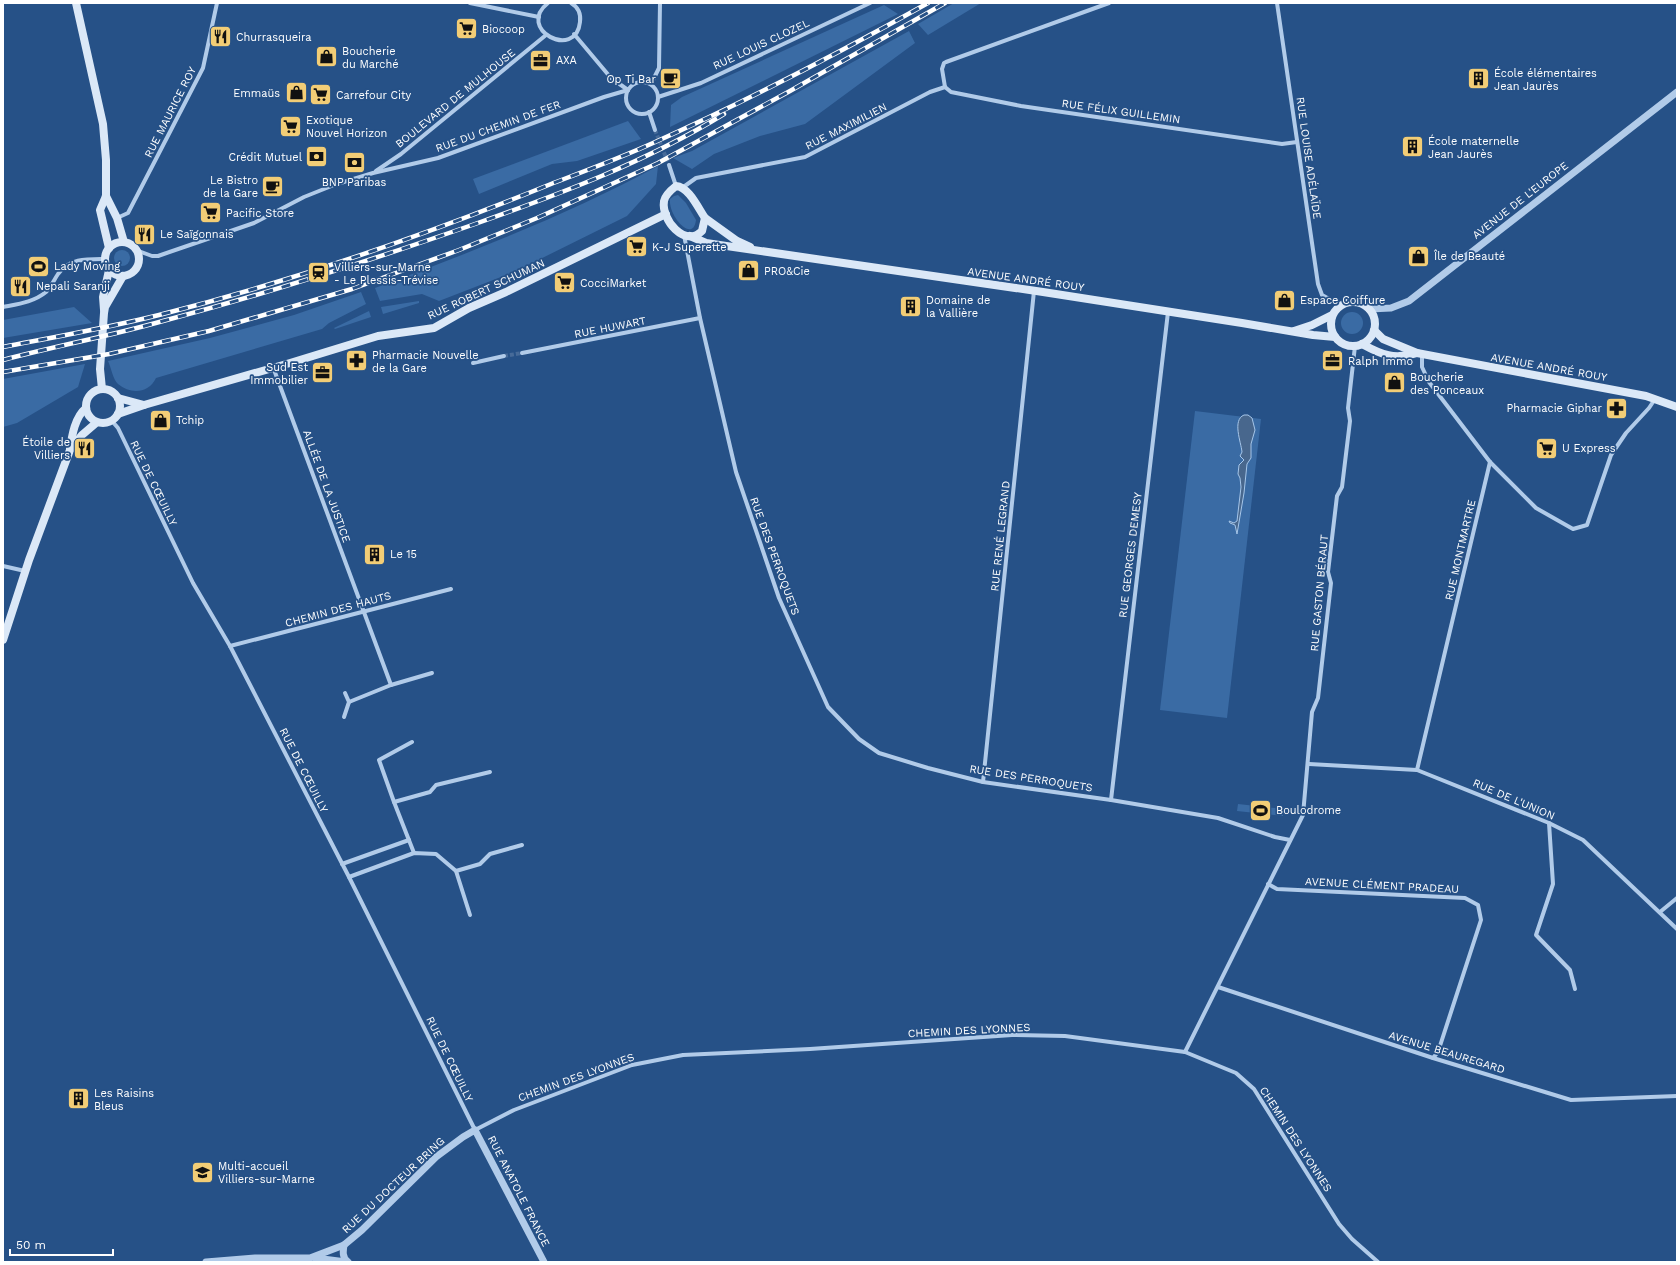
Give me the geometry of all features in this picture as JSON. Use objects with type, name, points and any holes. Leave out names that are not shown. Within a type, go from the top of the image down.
[{"type":"main road","points":[[76,3],[103,124],[106,160],[106,196],[100,210],[109,248],[105,259],[109,270],[103,297],[104,313]]},
{"type":"main road","points":[[679,187],[691,197],[705,218],[704,227],[699,233],[687,236],[672,227],[666,214],[664,202],[668,193],[679,187]]},
{"type":"main road","points":[[106,196],[117,218],[124,242]]},
{"type":"main road","name":"RUE ROBERT SCHUMAN","points":[[118,414],[378,336],[434,328],[469,308],[520,285],[666,214]]},
{"type":"main road","name":"AVENUE ANDRÉ ROUY","points":[[705,218],[737,241],[756,250]]},
{"type":"main road","name":"AVENUE ANDRÉ ROUY","points":[[687,236],[706,243],[854,266],[1034,291],[1293,331],[1313,336],[1335,337]]},
{"type":"main road","points":[[109,248],[113,245],[124,242],[136,250],[139,259],[136,268],[131,274],[123,276],[109,270]]},
{"type":"main road","points":[[102,389],[100,369],[105,307],[123,276]]},
{"type":"main road","points":[[1349,302],[1356,302],[1363,304],[1369,309],[1374,319],[1374,330],[1369,339],[1359,345],[1344,344],[1335,337],[1332,330],[1332,315],[1340,305],[1349,302]]},
{"type":"main road","name":"AVENUE ANDRÉ ROUY","points":[[1293,331],[1312,325],[1332,315]]},
{"type":"main road","name":"AVENUE ANDRÉ ROUY","points":[[1374,330],[1383,339],[1420,353],[1655,399],[1677,407]]},
{"type":"main road","name":"AVENUE ANDRÉ ROUY","points":[[1359,345],[1379,353],[1392,356],[1404,357],[1420,353]]},
{"type":"main road","points":[[70,450],[82,435],[96,423],[106,423],[112,421],[118,414],[120,405],[118,398],[114,393],[108,390],[102,389],[90,394],[87,400],[86,408],[90,417],[96,423]]},
{"type":"main road","points":[[118,398],[144,405]]},
{"type":"main road","points":[[3,640],[25,571],[70,450],[72,435],[80,413],[86,408]]},
{"type":"street","name":"RUE MAURICE ROY","points":[[117,218],[128,213],[203,68],[217,3]]},
{"type":"street","points":[[470,3],[539,17]]},
{"type":"street","points":[[548,3],[544,6],[539,17],[539,24],[546,35],[551,39],[564,40],[574,34],[580,22],[578,9],[572,3]]},
{"type":"street","points":[[651,84],[659,68],[660,3]]},
{"type":"street","name":"RUE LOUIS CLOZEL","points":[[658,97],[701,83],[870,3]]},
{"type":"street","points":[[945,86],[943,66],[946,62],[1109,3]]},
{"type":"street","name":"RUE LOUISE ADÉLAÏDE","points":[[1277,3],[1319,290],[1326,298],[1340,305]]},
{"type":"street","points":[[574,34],[611,78],[628,90]]},
{"type":"street","name":"BOULEVARD DE MULHOUSE","points":[[373,173],[401,154],[546,35]]},
{"type":"street","points":[[639,82],[651,84],[656,90],[658,97],[655,107],[649,112],[641,114],[631,110],[626,102],[628,90],[639,82]]},
{"type":"street","name":"RUE FÉLIX GUILLEMIN","points":[[945,86],[951,92],[1021,106],[1282,144],[1297,142]]},
{"type":"street","name":"RUE MAXIMILIEN","points":[[679,187],[696,178],[805,157],[930,92],[945,86]]},
{"type":"street","name":"RUE DU CHEMIN DE FER","points":[[373,173],[419,164],[438,158],[604,97],[628,90]]},
{"type":"street","name":"AVENUE DE L'EUROPE","points":[[1369,309],[1391,308],[1408,301],[1677,92]]},
{"type":"street","points":[[649,112],[655,130]]},
{"type":"street","points":[[669,165],[679,187]]},
{"type":"street","points":[[136,250],[152,256],[158,256],[254,223],[310,194],[373,173]]},
{"type":"street","name":"RUE DES PERROQUETS","points":[[687,236],[700,318],[736,472],[779,598],[828,707],[859,738],[879,753],[928,768],[983,782],[1111,800],[1218,818],[1275,837],[1290,840]]},
{"type":"street","points":[[3,307],[34,300],[47,291],[60,272],[73,261],[88,258],[105,259]]},
{"type":"street","name":"RUE RENÉ LEGRAND","points":[[983,782],[1034,291]]},
{"type":"street","name":"RUE GEORGES DEMESY","points":[[1111,800],[1168,312]]},
{"type":"street","name":"RUE HUWART","points":[[522,353],[700,318]]},
{"type":"street","name":"RUE GASTON BÉRAUT","points":[[1290,840],[1303,815],[1309,764],[1308,753],[1312,712],[1318,698],[1331,584],[1328,572],[1337,496],[1342,487],[1350,421],[1348,408],[1359,345]]},
{"type":"street","points":[[1420,353],[1422,367],[1429,382],[1490,462],[1536,508],[1573,529],[1587,525],[1611,455],[1626,433],[1649,408],[1655,399]]},
{"type":"street","points":[[472,363],[504,356]]},
{"type":"street","name":"ALLÉE DE LA JUSTICE","points":[[273,367],[391,685]]},
{"type":"street","name":"RUE DE CŒUILLY","points":[[112,421],[118,428],[193,583],[230,646],[349,877],[475,1130]]},
{"type":"street","name":"RUE MONTMARTRE","points":[[1417,770],[1490,462]]},
{"type":"street","points":[[3,566],[25,571]]},
{"type":"street","name":"CHEMIN DES HAUTS","points":[[230,646],[363,611],[451,590]]},
{"type":"street","points":[[349,702],[391,685],[432,673]]},
{"type":"street","points":[[344,717],[349,702],[345,693]]},
{"type":"street","points":[[412,742],[379,760],[414,853]]},
{"type":"street","name":"RUE DE L'UNION","points":[[1309,764],[1417,770],[1549,823],[1583,840],[1677,929]]},
{"type":"street","points":[[394,802],[430,792],[436,785],[490,772]]},
{"type":"street","points":[[1549,823],[1553,884],[1536,935],[1570,970],[1575,989]]},
{"type":"street","points":[[342,864],[409,840]]},
{"type":"street","points":[[1185,1052],[1290,840]]},
{"type":"street","points":[[456,872],[480,864],[490,854],[522,845]]},
{"type":"street","points":[[349,877],[414,853],[436,854],[456,872],[470,915]]},
{"type":"street","name":"AVENUE CLÉMENT PRADEAU","points":[[1268,884],[1277,889],[1465,898],[1478,906],[1480,920],[1438,1052],[1433,1058]]},
{"type":"street","points":[[1660,912],[1677,898]]},
{"type":"street","name":"AVENUE BEAUREGARD","points":[[1218,987],[1433,1058],[1571,1100],[1677,1096]]},
{"type":"street","name":"CHEMIN DES LYONNES","points":[[475,1130],[514,1110],[632,1065],[683,1054],[810,1050],[1012,1035],[1065,1036],[1185,1052],[1236,1073],[1254,1089],[1339,1224],[1352,1239],[1378,1262]]},
{"type":"street","name":"RUE DU DOCTEUR BRING","points":[[206,1262],[255,1258],[310,1258],[344,1245],[362,1230],[436,1157],[475,1130]]},
{"type":"street","name":"RUE ANATOLE FRANCE","points":[[475,1130],[544,1262]]},
{"type":"street","points":[[344,1245],[343,1255],[347,1262]]},
{"type":"street","points":[[310,1258],[347,1262]]},
{"type":"shaded area","points":[[954,3],[981,3],[928,35],[918,24]]},
{"type":"shaded area","points":[[884,5],[898,14],[670,127],[671,105],[682,97]]},
{"type":"shaded area","points":[[909,31],[915,43],[805,124],[760,136],[714,154],[692,169],[673,158],[692,151]]},
{"type":"shaded area","points":[[628,121],[641,139],[577,161],[552,164],[479,194],[473,179]]},
{"type":"shaded area","points":[[658,166],[656,184],[627,216],[514,272],[439,301],[422,294],[380,301],[375,288],[447,261],[554,217]]},
{"type":"shaded area","points":[[678,195],[686,203],[696,220],[694,227],[690,229],[681,225],[670,206],[670,199]]},
{"type":"shaded area","points":[[122,250],[128,252],[130,258],[128,264],[122,266],[116,264],[114,258],[116,252]]},
{"type":"shaded area","points":[[361,292],[366,304],[329,323],[322,329],[156,378],[149,387],[139,391],[128,390],[118,384],[113,377],[108,361],[210,338],[294,315]]},
{"type":"shaded area","points":[[419,301],[419,303],[383,314],[381,307]]},
{"type":"shaded area","points":[[74,307],[92,323],[3,338],[3,320]]},
{"type":"shaded area","points":[[369,311],[371,317],[335,329],[334,328]]},
{"type":"shaded area","points":[[1352,312],[1356,313],[1362,319],[1362,327],[1356,333],[1352,334],[1348,333],[1342,327],[1341,323],[1342,319],[1348,313]]},
{"type":"shaded area","points":[[85,364],[78,387],[17,423],[3,427],[3,379]]},
{"type":"shaded area","points":[[1195,411],[1261,419],[1227,718],[1160,710]]},
{"type":"shaded area","points":[[1244,415],[1248,415],[1252,418],[1255,430],[1251,444],[1251,458],[1247,464],[1237,534],[1235,525],[1229,521],[1234,523],[1237,521],[1241,487],[1238,474],[1239,465],[1244,460],[1240,456],[1242,452],[1238,421]]},
{"type":"shaded area","name":"Boulodrome","points":[[1238,804],[1283,809],[1283,816],[1237,811]]},
{"type":"tunnel","points":[[655,130],[669,165]]},
{"type":"tunnel","points":[[504,356],[522,353]]},
{"type":"railway","points":[[3,347],[120,324],[209,302],[259,288],[455,222],[641,149],[792,76],[928,3]]},
{"type":"railway","points":[[3,372],[109,354],[209,331],[352,289],[459,250],[537,218],[658,163],[790,91],[945,3]]},
{"type":"railway","points":[[3,360],[123,331],[242,299],[320,276],[475,224],[571,189],[602,176],[664,147],[724,114]]},
{"type":"place","name":"Biocoop","points":[[467,29]]},
{"type":"place","name":"Churrasqueira","points":[[220,37]]},
{"type":"place","name":"Boucherie du Marché","points":[[327,57]]},
{"type":"place","name":"AXA","points":[[541,60]]},
{"type":"place","name":"Op Ti Bar","points":[[671,79]]},
{"type":"place","name":"École élémentaires Jean Jaurès","points":[[1478,79]]},
{"type":"place","name":"Emmaüs","points":[[296,93]]},
{"type":"place","name":"Carrefour City","points":[[321,95]]},
{"type":"place","name":"Exotique Nouvel Horizon","points":[[290,126]]},
{"type":"place","name":"École maternelle Jean Jaurès","points":[[1412,147]]},
{"type":"place","name":"Crédit Mutuel","points":[[317,157]]},
{"type":"place","name":"BNP Paribas","points":[[354,162]]},
{"type":"place","name":"Le Bistro de la Gare","points":[[273,186]]},
{"type":"place","name":"Pacific Store","points":[[211,213]]},
{"type":"place","name":"Le Saïgonnais","points":[[144,234]]},
{"type":"place","name":"K-J Superette","points":[[637,247]]},
{"type":"place","name":"Île de Beauté","points":[[1419,256]]},
{"type":"place","name":"Lady Moving","points":[[39,266]]},
{"type":"place","name":"PRO&Cie","points":[[749,271]]},
{"type":"place","name":"Villiers-sur-Marne - Le Plessis-Trévise","points":[[319,273]]},
{"type":"place","name":"CocciMarket","points":[[564,283]]},
{"type":"place","name":"Nepali Saranji","points":[[21,286]]},
{"type":"place","name":"Espace Coiffure","points":[[1284,300]]},
{"type":"place","name":"Domaine de la Vallière","points":[[911,306]]},
{"type":"place","name":"Pharmacie Nouvelle de la Gare","points":[[356,361]]},
{"type":"place","name":"Ralph Immo","points":[[1333,361]]},
{"type":"place","name":"Sud Est Immobilier","points":[[323,373]]},
{"type":"place","name":"Boucherie des Ponceaux","points":[[1395,383]]},
{"type":"place","name":"Pharmacie Giphar","points":[[1617,408]]},
{"type":"place","name":"Tchip","points":[[160,420]]},
{"type":"place","name":"Étoile de Villiers","points":[[85,448]]},
{"type":"place","name":"U Express","points":[[1546,448]]},
{"type":"place","name":"Le 15","points":[[374,554]]},
{"type":"place","name":"Boulodrome","points":[[1260,810]]},
{"type":"place","name":"Les Raisins Bleus","points":[[78,1099]]},
{"type":"place","name":"Multi-accueil Villiers-sur-Marne","points":[[202,1172]]}]
